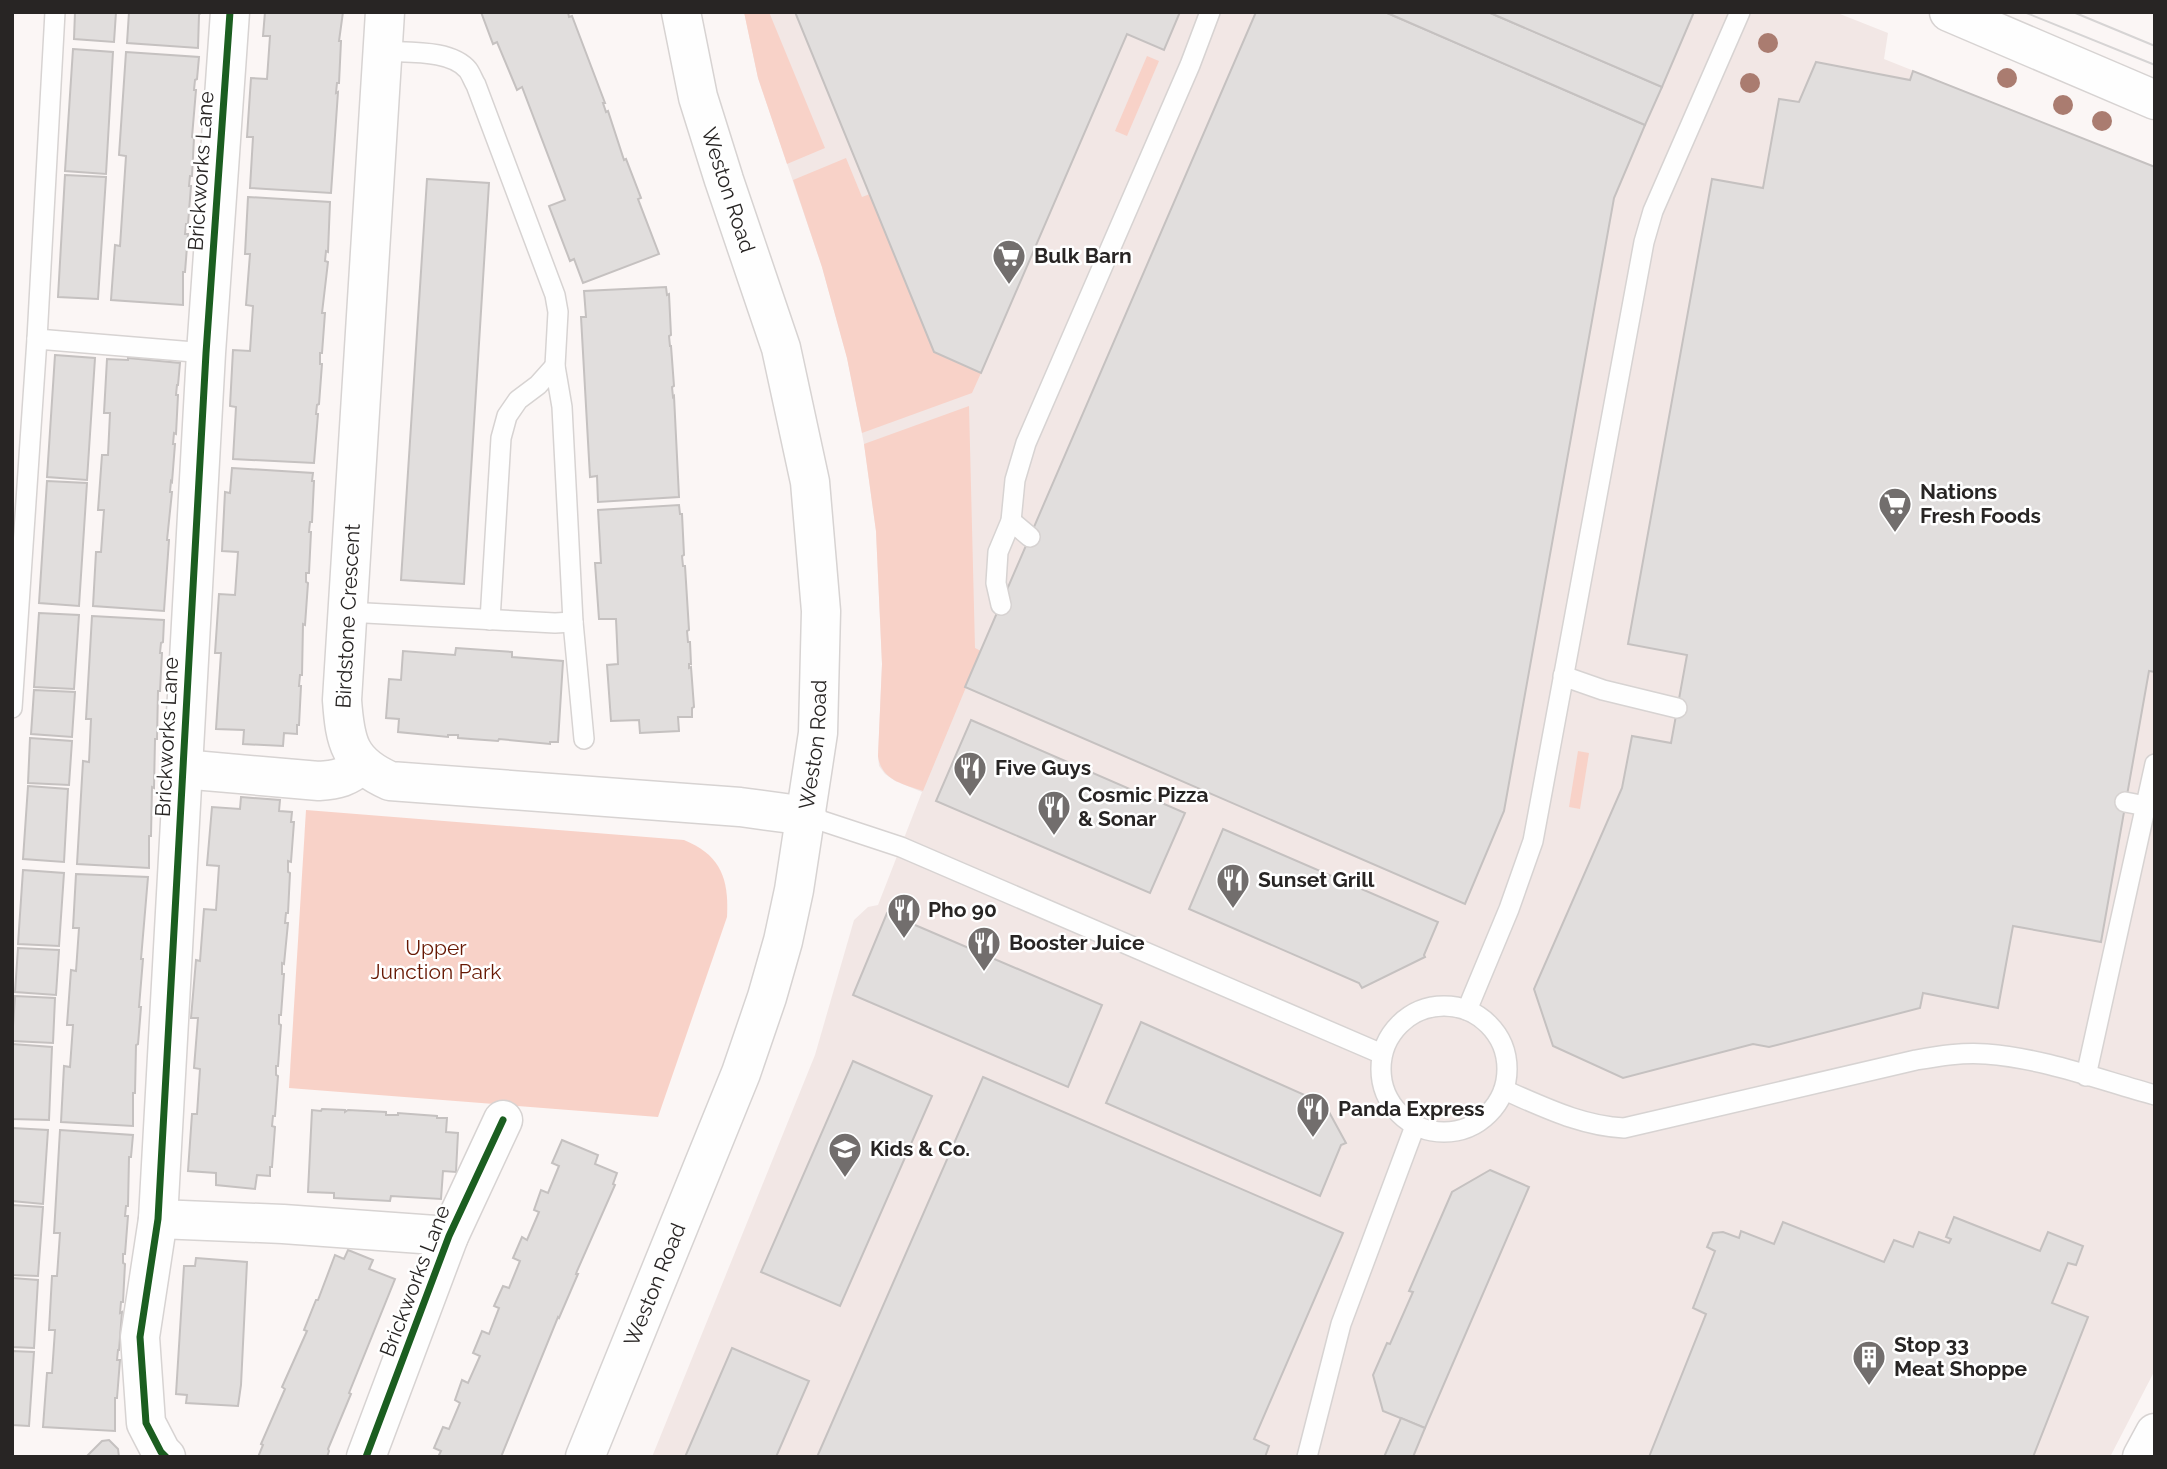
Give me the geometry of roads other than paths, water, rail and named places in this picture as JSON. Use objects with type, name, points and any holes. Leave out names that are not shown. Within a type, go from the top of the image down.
[{"type":"street","name":"Brickworks Lane","points":[[166,1457],[146,1423],[140,1337],[158,1219],[206,353],[230,12]]},
{"type":"street","name":"Birdstone Crescent","points":[[361,765],[344,729],[342,699],[385,12]]},
{"type":"street","name":"Weston Road","points":[[584,1457],[745,1061],[767,997],[783,941],[807,816],[818,733],[821,611],[810,482],[781,348],[698,97],[681,12]]},
{"type":"street","points":[[1949,12],[2155,100]]},
{"type":"street","name":"Brickworks Lane","points":[[182,769],[319,781],[350,775],[361,765]]},
{"type":"street","points":[[361,765],[390,781],[740,807],[807,816]]},
{"type":"street","name":"Brickworks Lane","points":[[366,1457],[449,1236],[503,1120]]},
{"type":"street","name":"Brickworks Lane","points":[[158,1219],[283,1224],[449,1236]]},
{"type":"street","points":[[2142,1457],[2155,1433]]},
{"type":"lane","points":[[12,708],[37,339],[55,12]]},
{"type":"lane","points":[[1001,605],[996,583],[998,552],[1011,521],[1015,480],[1026,443],[1190,65],[1210,12]]},
{"type":"lane","points":[[1467,1010],[1509,909],[1533,841],[1644,242],[1653,211],[1740,12]]},
{"type":"lane","points":[[382,51],[446,56],[458,61],[468,70],[555,295],[558,313],[555,366],[562,407],[573,622],[584,739]]},
{"type":"lane","points":[[37,339],[206,353]]},
{"type":"lane","points":[[490,620],[501,438],[506,416],[518,400],[538,385],[555,366]]},
{"type":"lane","points":[[1011,521],[1030,537]]},
{"type":"lane","points":[[347,612],[573,622]]},
{"type":"lane","points":[[1563,676],[1603,690],[1677,708]]},
{"type":"lane","points":[[2085,1076],[2155,764]]},
{"type":"lane","points":[[2125,802],[2147,806]]},
{"type":"lane","points":[[807,816],[901,847],[1382,1054]]},
{"type":"lane","points":[[1447,1006],[1467,1010],[1478,1015],[1494,1030],[1506,1058],[1504,1090],[1497,1105],[1483,1119],[1465,1129],[1437,1133],[1415,1126],[1390,1102],[1381,1082],[1382,1054],[1389,1037],[1403,1020],[1424,1009],[1447,1006]]},
{"type":"lane","points":[[1504,1090],[1581,1122],[1624,1128],[1916,1060],[1949,1055],[1985,1054],[2062,1069],[2155,1095]]},
{"type":"lane","points":[[1307,1457],[1341,1324],[1415,1126]]},
{"type":"tram line","points":[[2024,12],[2155,65]]},
{"type":"tram line","points":[[2073,12],[2155,46]]},
{"type":"place","name":"Bulk Barn","points":[[1009,286]]},
{"type":"place","name":"Nations Fresh Foods","points":[[1895,534]]},
{"type":"place","name":"Five Guys","points":[[970,798]]},
{"type":"place","name":"Cosmic Pizza & Sonar","points":[[1054,837]]},
{"type":"place","name":"Sunset Grill","points":[[1233,910]]},
{"type":"place","name":"Pho 90","points":[[904,940]]},
{"type":"place","name":"Booster Juice","points":[[984,973]]},
{"type":"place","name":"Panda Express","points":[[1313,1139]]},
{"type":"place","name":"Kids & Co.","points":[[845,1179]]},
{"type":"place","name":"Stop 33 Meat Shoppe","points":[[1869,1387]]},
{"type":"park label","name":"Upper Junction Park","points":[[436,960]]}]
